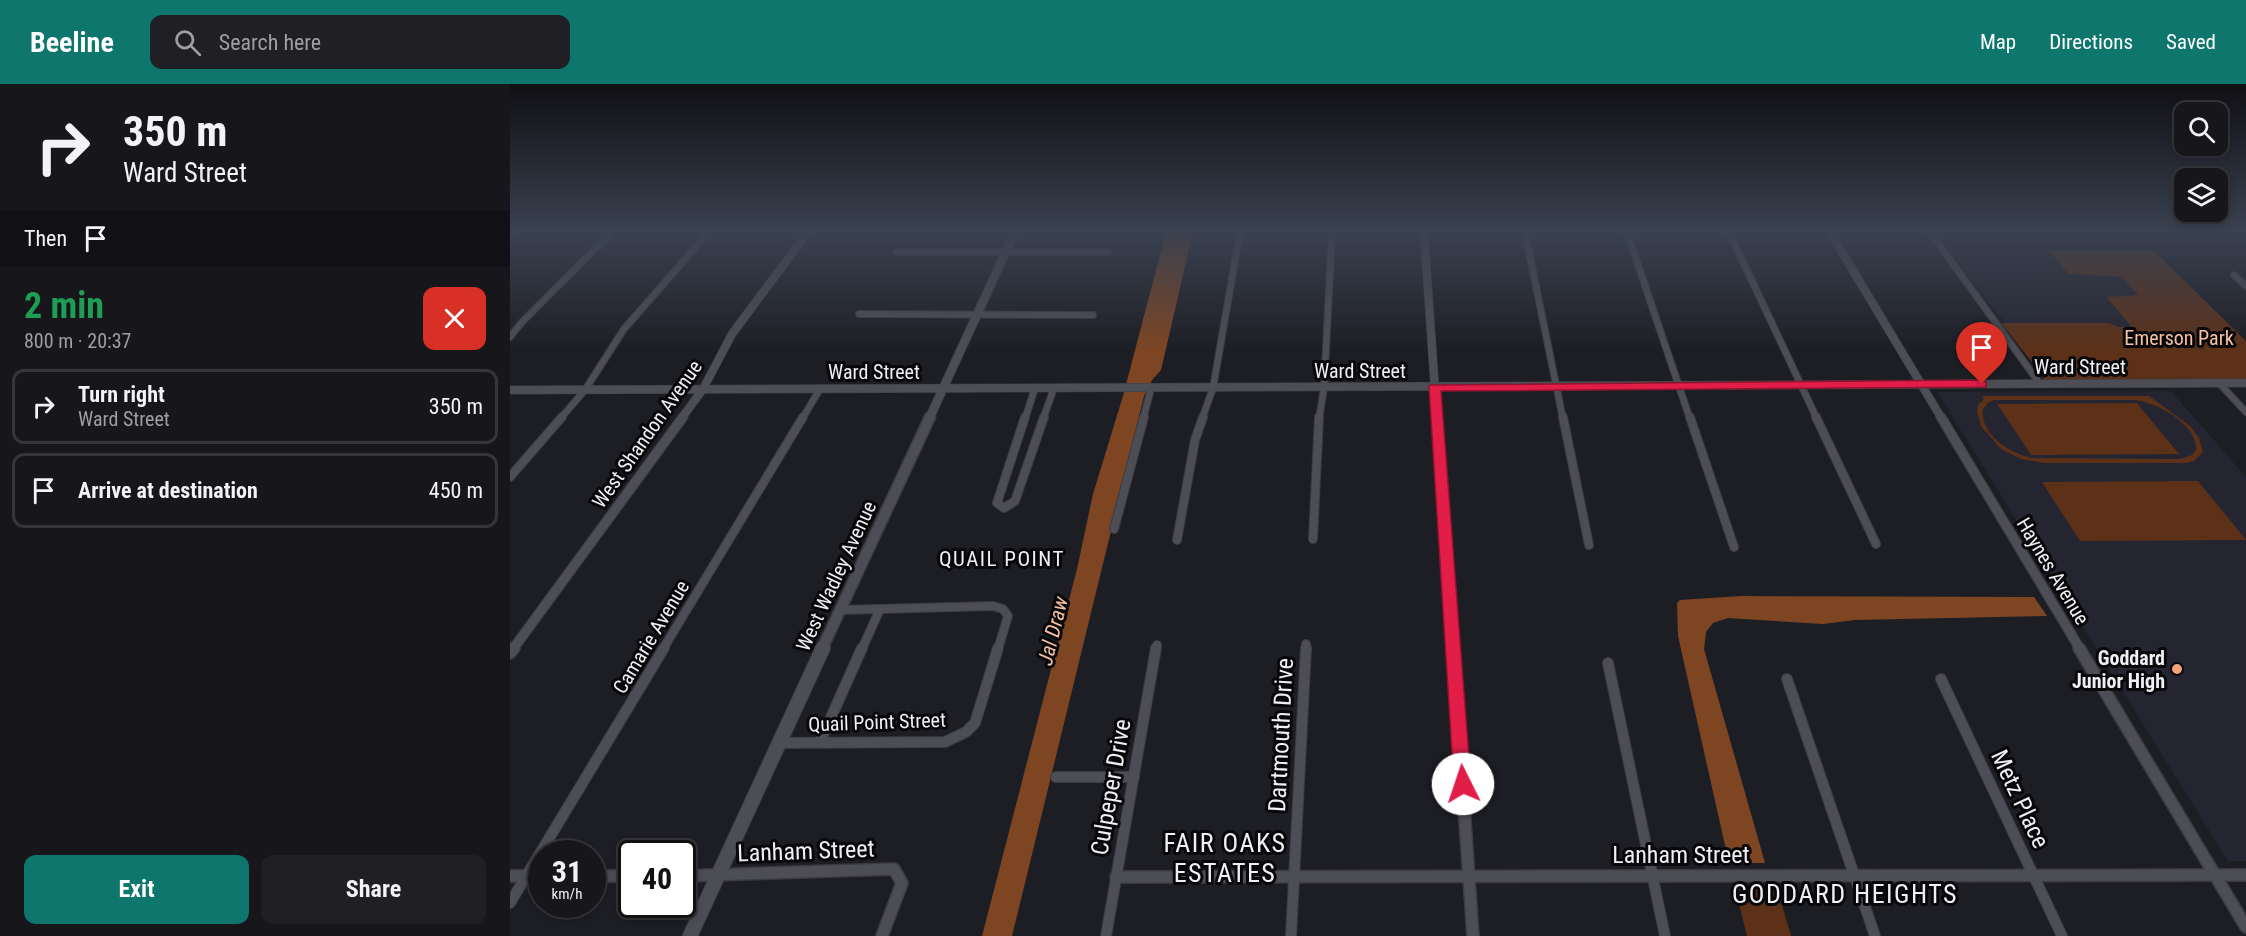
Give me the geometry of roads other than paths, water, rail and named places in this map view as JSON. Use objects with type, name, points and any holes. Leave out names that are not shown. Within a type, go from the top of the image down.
[{"type":"main road","name":"West Wadley Avenue","points":[[690,936],[997,272]]},
{"type":"street","points":[[510,337],[572,272]]},
{"type":"street","points":[[510,477],[585,390],[624,329],[674,272]]},
{"type":"street","name":"West Shandon Avenue","points":[[510,653],[702,389],[732,334],[778,272]]},
{"type":"street","points":[[1177,540],[1195,440],[1213,388],[1233,272]]},
{"type":"street","points":[[1313,539],[1319,416],[1324,388],[1330,272]]},
{"type":"street","points":[[1427,272],[1473,936]]},
{"type":"street","points":[[1533,272],[1589,545]]},
{"type":"street","points":[[1640,272],[1734,547]]},
{"type":"street","points":[[1748,272],[1876,544]]},
{"type":"street","name":"Haynes Avenue","points":[[1854,272],[2246,927]]},
{"type":"street","points":[[1959,272],[2040,384]]},
{"type":"street","points":[[2234,274],[2246,286]]},
{"type":"street","points":[[859,314],[1092,315]]},
{"type":"street","points":[[2219,383],[2246,412]]},
{"type":"street","name":"Ward Street","points":[[510,390],[2246,383]]},
{"type":"street","points":[[1035,388],[997,503],[1004,508],[1016,501],[1054,388]]},
{"type":"street","name":"Camarie Avenue","points":[[510,903],[820,389]]},
{"type":"street","points":[[1114,529],[1152,389]]},
{"type":"street","name":"Quail Point Street","points":[[779,743],[945,742],[966,732],[975,723],[1008,616],[1003,609],[993,606],[840,610]]},
{"type":"street","points":[[820,742],[880,609]]},
{"type":"street","name":"Dartmouth Drive","points":[[1291,936],[1306,644]]},
{"type":"street","name":"Culpeper Drive","points":[[1106,936],[1157,645]]},
{"type":"street","points":[[1608,663],[1665,936]]},
{"type":"street","points":[[1786,679],[1875,936]]},
{"type":"street","name":"Metz Place","points":[[1941,679],[2062,936]]},
{"type":"street","points":[[1056,777],[1134,777]]},
{"type":"street","name":"Lanham Street","points":[[696,876],[894,869],[902,883],[882,936]]},
{"type":"street","name":"Lanham Street","points":[[1116,877],[2246,874]]},
{"type":"street","points":[[510,876],[526,876]]},
{"type":"place","name":"Goddard Junior High","points":[[2177,669]]},
{"type":"district","name":"QUAIL POINT","points":[[1002,559]]},
{"type":"district","name":"FAIR OAKS ESTATES","points":[[1225,858]]},
{"type":"district","name":"GODDARD HEIGHTS","points":[[1845,894]]},
{"type":"park label","name":"Emerson Park","points":[[2179,338]]},
{"type":"water label","name":"Jal Draw","points":[[1053,631]]}]
